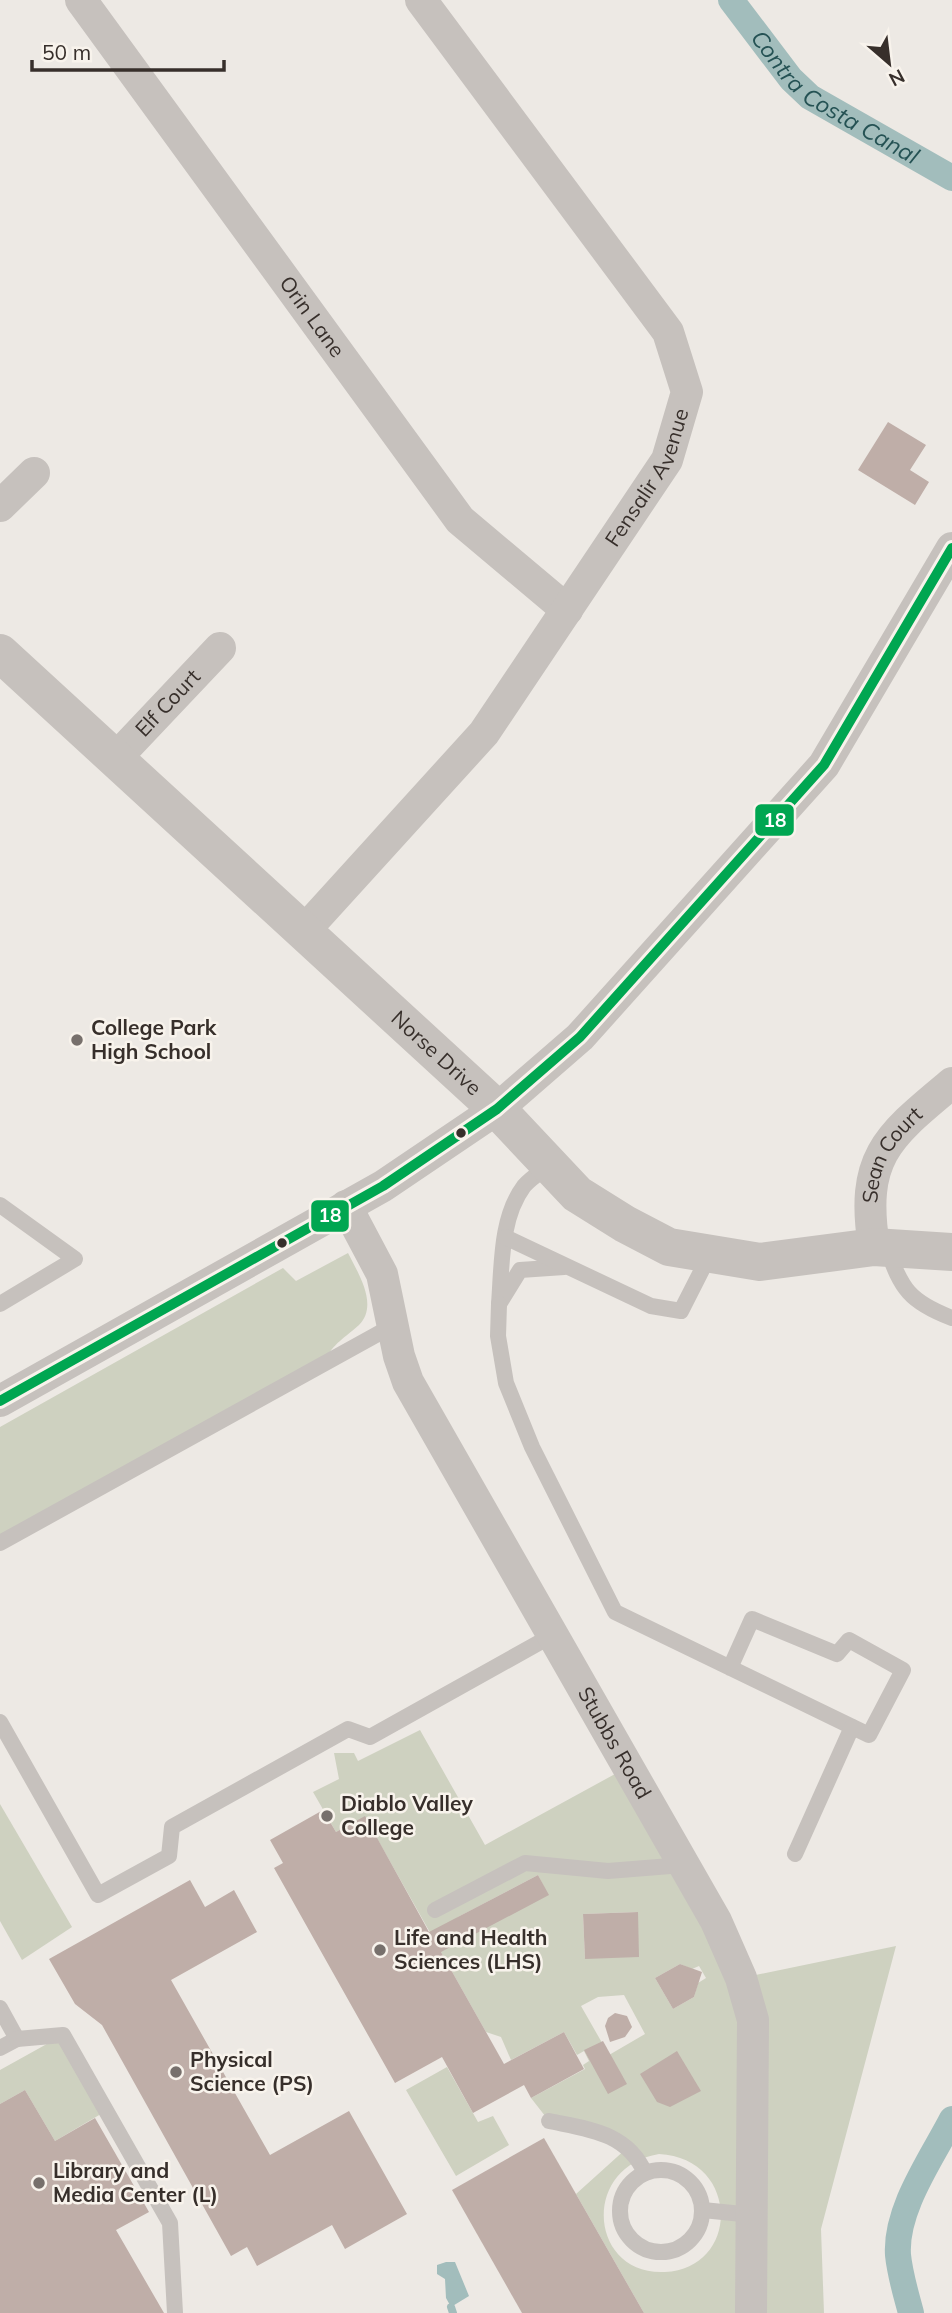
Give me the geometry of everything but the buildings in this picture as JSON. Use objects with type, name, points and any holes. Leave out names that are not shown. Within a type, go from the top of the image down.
[{"type":"street","name":"Orin Lane","points":[[81,0],[460,520],[567,610]]},
{"type":"street","name":"Fensalir Avenue","points":[[304,931],[484,733],[667,460],[687,392],[668,332],[421,0]]},
{"type":"street","points":[[0,506],[34,473]]},
{"type":"street","points":[[0,1401],[346,1206],[440,1149],[497,1109],[580,1037],[824,765],[952,548]]},
{"type":"street","name":"Elf Court","points":[[115,759],[220,648]]},
{"type":"street","name":"Norse Drive","points":[[0,653],[497,1109],[577,1194],[668,1247],[760,1262],[880,1247],[952,1252]]},
{"type":"street","name":"Sean Court","points":[[880,1247],[868,1209],[874,1169],[898,1128],[952,1083]]},
{"type":"street","name":"Stubbs Road","points":[[346,1206],[382,1274],[399,1356],[408,1382],[716,1921],[741,1978],[753,2020],[751,2313]]},
{"type":"lane","points":[[550,1165],[525,1185],[512,1207],[505,1237],[498,1336],[506,1383],[532,1447],[615,1612],[730,1668],[869,1735],[903,1670],[849,1640],[837,1654],[752,1619],[730,1668]]},
{"type":"lane","points":[[0,1205],[75,1259],[0,1304]]},
{"type":"lane","points":[[505,1237],[564,1268],[651,1306],[681,1311],[710,1254]]},
{"type":"lane","points":[[880,1247],[899,1281],[916,1302],[952,1318]]},
{"type":"lane","points":[[499,1304],[520,1270],[564,1268]]},
{"type":"lane","points":[[0,1543],[394,1325]]},
{"type":"lane","points":[[0,1722],[98,1895],[169,1856],[172,1827],[221,1797],[348,1729],[370,1737],[551,1636]]},
{"type":"lane","points":[[795,1854],[852,1727]]},
{"type":"lane","points":[[435,1910],[525,1863],[608,1871],[683,1865]]},
{"type":"lane","points":[[0,2008],[17,2039]]},
{"type":"lane","points":[[0,2048],[17,2039],[62,2035],[170,2224],[176,2313]]},
{"type":"lane","points":[[549,2122],[609,2134],[627,2147],[645,2173]]},
{"type":"lane","points":[[671,2171],[684,2176],[696,2190],[702,2210],[696,2231],[683,2246],[660,2252],[643,2248],[627,2235],[620,2211],[628,2185],[645,2173],[671,2171]]},
{"type":"lane","points":[[702,2210],[752,2215]]},
{"type":"green space","points":[[348,1253],[365,1289],[367,1308],[359,1325],[336,1345],[325,1361],[0,1543],[0,1427],[283,1268],[296,1281]]},
{"type":"green space","points":[[420,1730],[485,1845],[626,1768],[741,1978],[896,1946],[821,2229],[824,2313],[644,2313],[576,2194],[627,2148],[549,2121],[531,2098],[585,2069],[583,2065],[589,2061],[584,2051],[577,2055],[564,2032],[511,2060],[501,2037],[486,2032],[365,1817],[336,1832],[313,1792],[339,1779],[334,1753],[354,1753],[358,1761]],"holes":[[[538,1875],[548,1895],[457,1918]],[[637,1912],[638,1912],[585,1959],[583,1914]],[[680,1964],[692,1969],[699,1966],[706,1978],[698,1983],[694,1997],[673,2009],[655,1978]],[[624,1995],[645,2034],[609,2055],[581,2006],[598,1997]],[[659,2154],[686,2160],[705,2174],[717,2192],[721,2213],[718,2234],[708,2252],[690,2266],[665,2272],[640,2269],[621,2257],[609,2240],[604,2219],[606,2198],[616,2178],[633,2163]]]},
{"type":"green space","points":[[0,1804],[72,1927],[22,1960],[0,1921]]},
{"type":"green space","points":[[63,2035],[106,2111],[55,2141],[25,2090],[0,2104],[0,2070]]},
{"type":"green space","points":[[447,2067],[478,2122],[493,2116],[509,2145],[456,2176],[406,2090]]},
{"type":"water","points":[[455,2262],[469,2296],[451,2307],[446,2298],[445,2279],[437,2274],[437,2265]]},
{"type":"waterway","name":"Contra Costa Canal","points":[[731,0],[791,79],[810,97],[952,178]]},
{"type":"waterway","name":"Contra Costa Canal","points":[[911,2313],[898,2255],[902,2220],[916,2184],[952,2119]]},
{"type":"waterway","points":[[451,2307],[453,2313]]},
{"type":"transit line","name":"18","points":[[0,1401],[383,1186],[497,1109],[580,1037],[824,765],[952,548]]},
{"type":"place","name":"College Park High School","points":[[77,1040]]},
{"type":"place","name":"Diablo Valley College","points":[[327,1816]]},
{"type":"place","name":"Life and Health Sciences (LHS)","points":[[380,1950]]},
{"type":"place","name":"Physical Science (PS)","points":[[176,2072]]},
{"type":"place","name":"Library and Media Center (L)","points":[[39,2183]]}]
